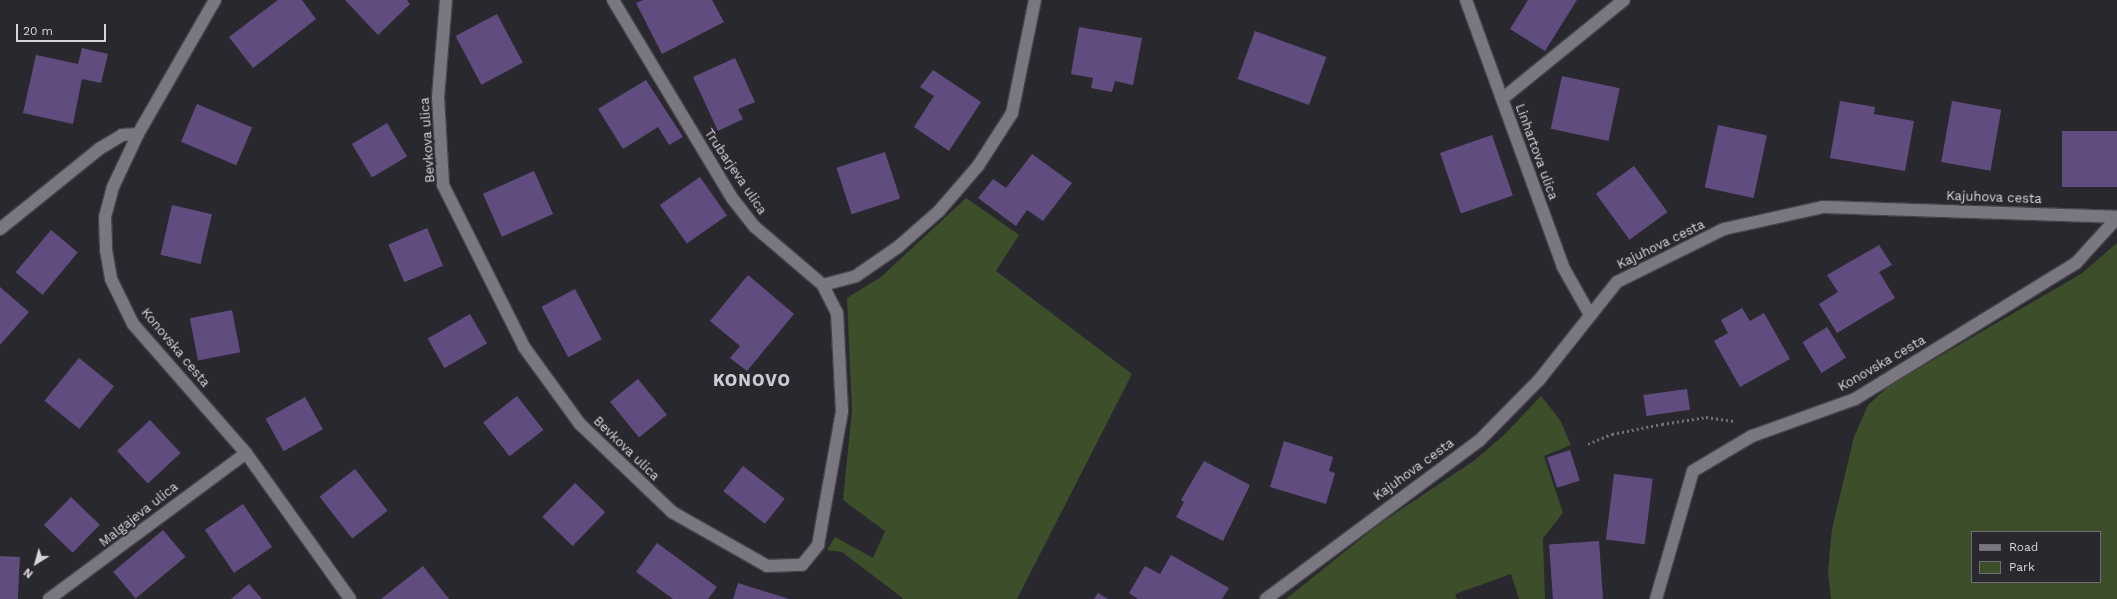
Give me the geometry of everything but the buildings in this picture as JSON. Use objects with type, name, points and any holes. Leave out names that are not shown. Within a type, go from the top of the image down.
[{"type":"street","name":"Konovska cesta","points":[[215,0],[138,134],[113,187],[105,217],[111,279],[133,324],[246,453],[350,599]]},
{"type":"street","name":"Bevkova ulica","points":[[446,0],[438,97],[443,185],[524,347],[580,424],[672,512],[767,566],[802,565],[818,545],[842,411],[837,313],[823,285]]},
{"type":"street","name":"Trubarjeva ulica","points":[[614,0],[732,198],[755,227],[823,285]]},
{"type":"street","points":[[823,285],[856,276],[898,247],[939,212],[978,166],[1012,113],[1035,0]]},
{"type":"street","points":[[1466,0],[1502,100]]},
{"type":"street","name":"Linhartova ulica","points":[[1589,313],[1563,267],[1502,100],[1624,0]]},
{"type":"street","points":[[0,229],[99,149],[122,135],[138,134]]},
{"type":"street","name":"Kajuhova cesta","points":[[1266,599],[1479,441],[1539,380],[1589,313],[1617,282],[1724,229],[1823,206],[2117,217]]},
{"type":"street","name":"Konovska cesta","points":[[1656,599],[1693,471],[1752,436],[1855,399],[2076,263],[2117,217]]},
{"type":"street","name":"Malgajeva ulica","points":[[49,599],[246,453]]},
{"type":"path","points":[[1588,444],[1612,434],[1706,417],[1733,418],[1752,436]]},
{"type":"green space","points":[[966,198],[1019,235],[996,271],[1132,374],[1017,599],[904,599],[842,552],[827,550],[835,537],[873,558],[885,531],[843,500],[852,411],[847,298],[881,277]]},
{"type":"green space","points":[[2117,243],[2117,599],[1831,599],[1828,572],[1832,529],[1854,437],[1868,405],[1890,385],[2081,274]]},
{"type":"green space","points":[[1541,396],[1560,420],[1571,445],[1544,456],[1563,513],[1543,538],[1545,599],[1519,599],[1511,574],[1455,594],[1457,599],[1286,599],[1378,525],[1475,460],[1505,434]]},
{"type":"district","name":"KONOVO","points":[[752,381]]}]
